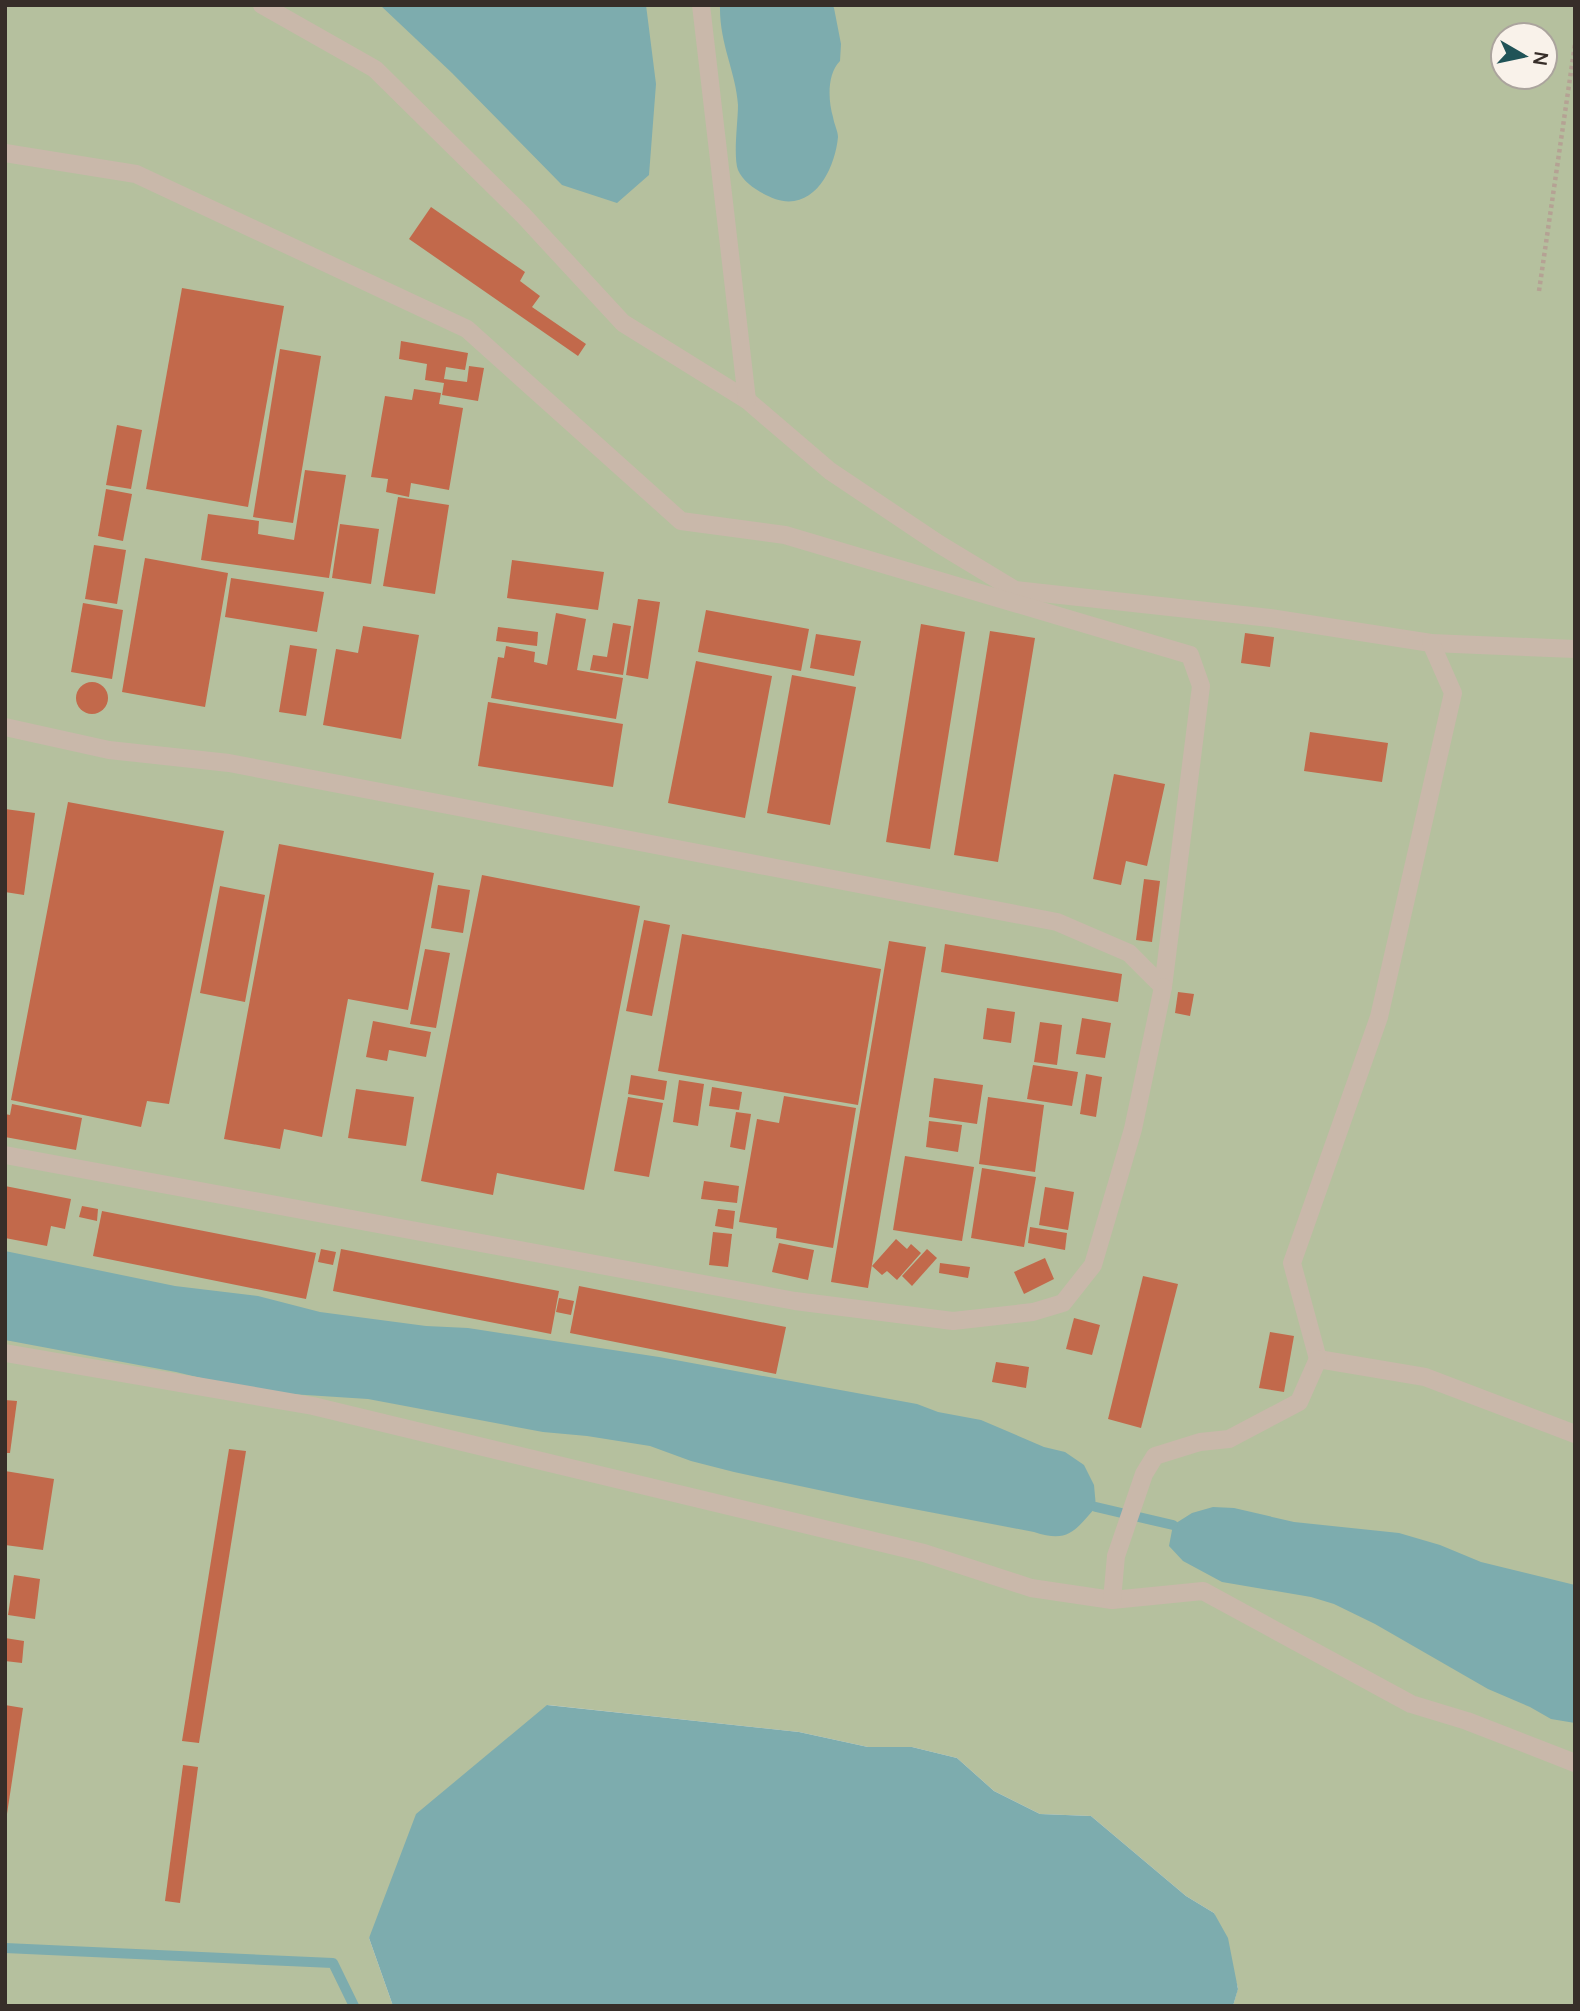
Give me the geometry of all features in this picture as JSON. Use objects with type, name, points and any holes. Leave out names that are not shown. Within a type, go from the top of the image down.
[{"type":"street","points":[[262,5],[375,69],[523,215],[623,323],[747,400],[830,471],[939,544],[1015,590],[1270,618],[1431,643],[1575,649]]},
{"type":"street","points":[[701,5],[747,400]]},
{"type":"street","points":[[5,153],[136,174],[467,329],[681,521],[785,535],[1190,655],[1201,686],[1163,987],[1133,1129],[1093,1265],[1063,1303],[1033,1311],[953,1321],[795,1301],[5,1155]]},
{"type":"street","points":[[1112,1600],[1116,1556],[1144,1474],[1155,1456],[1200,1442],[1229,1438],[1299,1402],[1318,1359],[1292,1263],[1379,1017],[1450,706],[1452,693],[1431,643]]},
{"type":"street","points":[[5,727],[109,750],[229,763],[1057,922],[1129,953],[1163,987]]},
{"type":"street","points":[[5,1353],[313,1406],[924,1553],[1031,1588],[1112,1600],[1203,1591],[1411,1704],[1467,1721],[1575,1763]]},
{"type":"street","points":[[1318,1359],[1425,1377],[1575,1434]]},
{"type":"path","points":[[1539,291],[1575,44]]},
{"type":"green space","points":[[5,5],[1575,5],[1575,2006],[1233,2006],[1238,1988],[1214,1913],[1186,1896],[1091,1816],[1040,1814],[994,1791],[957,1758],[912,1747],[868,1747],[799,1732],[548,1705],[369,1938],[393,2006],[5,2006]]},
{"type":"water","points":[[380,5],[646,5],[656,84],[649,175],[617,203],[562,185],[452,73]]},
{"type":"water","points":[[720,5],[832,5],[834,8],[841,44],[840,61],[833,73],[830,88],[831,110],[838,135],[836,149],[820,185],[801,199],[789,201],[770,197],[749,184],[738,170],[738,105],[722,32]]},
{"type":"water","points":[[5,1251],[175,1286],[258,1296],[320,1312],[426,1326],[468,1328],[659,1357],[917,1404],[938,1412],[981,1420],[1044,1447],[1065,1452],[1084,1465],[1094,1485],[1096,1507],[1070,1533],[1063,1536],[1046,1535],[734,1472],[691,1461],[650,1446],[543,1432],[368,1399],[259,1392],[176,1372],[5,1340]]},
{"type":"water","points":[[1213,1507],[1234,1508],[1294,1522],[1399,1533],[1440,1545],[1481,1562],[1575,1585],[1575,1723],[1551,1719],[1488,1689],[1375,1624],[1334,1604],[1311,1597],[1222,1582],[1183,1561],[1169,1546],[1173,1525],[1192,1513]]},
{"type":"water","points":[[547,1705],[799,1732],[868,1747],[912,1747],[957,1758],[994,1791],[1040,1814],[1091,1816],[1186,1896],[1214,1913],[1228,1938],[1238,1989],[1233,2006],[393,2006],[369,1938],[416,1814]]},
{"type":"building","points":[[431,207],[525,272],[520,281],[540,296],[532,307],[586,344],[578,356],[409,239]]},
{"type":"building","points":[[182,288],[284,306],[248,507],[146,489]]},
{"type":"building","points":[[401,341],[468,353],[465,370],[446,367],[444,379],[467,382],[469,366],[484,368],[478,401],[442,395],[444,383],[425,380],[427,364],[399,359]]},
{"type":"building","points":[[280,349],[321,356],[293,523],[253,517]]},
{"type":"building","points":[[414,389],[441,393],[439,404],[463,408],[449,490],[411,483],[409,497],[386,492],[388,479],[371,477],[385,396],[412,400]]},
{"type":"building","points":[[117,425],[142,430],[131,489],[106,485]]},
{"type":"building","points":[[305,470],[346,475],[329,578],[201,560],[208,514],[259,521],[258,534],[294,540]]},
{"type":"building","points":[[106,489],[132,494],[123,541],[98,536]]},
{"type":"building","points":[[398,497],[449,505],[435,594],[383,586]]},
{"type":"building","points":[[340,524],[379,529],[371,584],[332,578]]},
{"type":"building","points":[[94,545],[126,550],[117,604],[85,599]]},
{"type":"building","points":[[145,558],[228,573],[205,707],[122,692]]},
{"type":"building","points":[[512,560],[604,572],[598,610],[507,598]]},
{"type":"building","points":[[231,578],[324,592],[317,632],[225,617]]},
{"type":"building","points":[[638,599],[660,602],[648,679],[626,675]]},
{"type":"building","points":[[83,603],[123,610],[112,679],[71,672]]},
{"type":"building","points":[[706,610],[809,629],[801,671],[698,652]]},
{"type":"building","points":[[556,613],[586,619],[577,670],[623,678],[616,719],[491,698],[498,657],[504,658],[506,646],[535,652],[534,662],[547,665]]},
{"type":"building","points":[[613,623],[631,626],[623,675],[590,670],[593,655],[607,657]]},
{"type":"building","points":[[921,624],[965,632],[930,849],[886,842]]},
{"type":"building","points":[[363,626],[419,635],[401,739],[323,725],[336,649],[358,653]]},
{"type":"building","points":[[498,627],[538,632],[537,646],[496,641]]},
{"type":"building","points":[[990,631],[1035,638],[998,862],[954,855]]},
{"type":"building","points":[[1245,633],[1274,637],[1270,667],[1241,663]]},
{"type":"building","points":[[816,634],[861,641],[854,676],[810,668]]},
{"type":"building","points":[[290,645],[317,649],[306,716],[279,712]]},
{"type":"building","points":[[696,661],[772,676],[745,818],[668,803]]},
{"type":"building","points":[[792,675],[856,687],[830,825],[767,813]]},
{"type":"building","points":[[92,682],[103,687],[108,698],[103,709],[92,714],[81,709],[76,698],[81,687]]},
{"type":"building","points":[[488,702],[623,724],[613,787],[478,766]]},
{"type":"building","points":[[1310,732],[1388,743],[1382,782],[1304,771]]},
{"type":"building","points":[[1114,774],[1165,784],[1147,866],[1126,861],[1121,885],[1093,879]]},
{"type":"building","points":[[68,802],[224,831],[169,1104],[147,1101],[141,1127],[11,1100]]},
{"type":"building","points":[[5,809],[35,813],[24,895],[5,892]]},
{"type":"building","points":[[279,844],[434,873],[408,1010],[348,999],[322,1137],[284,1129],[280,1149],[224,1139]]},
{"type":"building","points":[[482,875],[640,906],[584,1190],[497,1173],[493,1195],[421,1181]]},
{"type":"building","points":[[1144,879],[1160,881],[1152,942],[1136,940]]},
{"type":"building","points":[[438,885],[470,890],[463,933],[431,928]]},
{"type":"building","points":[[220,886],[265,895],[245,1002],[200,993]]},
{"type":"building","points":[[644,920],[670,925],[652,1016],[626,1011]]},
{"type":"building","points":[[682,934],[881,969],[858,1105],[658,1071]]},
{"type":"building","points":[[889,941],[926,947],[868,1288],[831,1282]]},
{"type":"building","points":[[945,944],[1122,974],[1118,1002],[941,972]]},
{"type":"building","points":[[425,949],[450,953],[436,1028],[410,1024]]},
{"type":"building","points":[[1178,992],[1194,994],[1190,1016],[1175,1013]]},
{"type":"building","points":[[987,1008],[1015,1012],[1011,1043],[983,1039]]},
{"type":"building","points":[[1082,1018],[1111,1023],[1105,1058],[1076,1054]]},
{"type":"building","points":[[373,1021],[431,1032],[426,1057],[389,1050],[387,1061],[366,1057]]},
{"type":"building","points":[[1040,1022],[1062,1025],[1057,1065],[1034,1062]]},
{"type":"building","points":[[1033,1065],[1078,1072],[1072,1106],[1027,1099]]},
{"type":"building","points":[[1086,1074],[1102,1077],[1096,1117],[1080,1114]]},
{"type":"building","points":[[631,1075],[667,1081],[664,1100],[628,1094]]},
{"type":"building","points":[[934,1078],[983,1085],[977,1124],[929,1117]]},
{"type":"building","points":[[679,1080],[704,1084],[698,1126],[673,1122]]},
{"type":"building","points":[[712,1087],[742,1092],[739,1110],[709,1106]]},
{"type":"building","points":[[356,1089],[414,1097],[406,1146],[348,1138]]},
{"type":"building","points":[[784,1096],[856,1108],[833,1248],[776,1238],[777,1228],[739,1222],[757,1119],[779,1123]]},
{"type":"building","points":[[628,1097],[663,1103],[649,1177],[614,1171]]},
{"type":"building","points":[[988,1097],[1044,1105],[1035,1172],[979,1164]]},
{"type":"building","points":[[12,1104],[82,1118],[76,1150],[5,1137],[5,1114],[10,1115]]},
{"type":"building","points":[[736,1112],[751,1114],[745,1150],[730,1147]]},
{"type":"building","points":[[929,1121],[962,1125],[958,1152],[926,1147]]},
{"type":"building","points":[[905,1156],[974,1167],[962,1241],[893,1230]]},
{"type":"building","points":[[982,1168],[1036,1177],[1024,1247],[971,1238]]},
{"type":"building","points":[[704,1181],[739,1186],[737,1203],[701,1199]]},
{"type":"building","points":[[5,1186],[71,1199],[65,1229],[51,1226],[47,1246],[5,1238]]},
{"type":"building","points":[[1045,1187],[1074,1192],[1068,1230],[1039,1225]]},
{"type":"building","points":[[82,1206],[98,1209],[97,1221],[79,1217]]},
{"type":"building","points":[[718,1209],[735,1211],[733,1229],[715,1226]]},
{"type":"building","points":[[102,1211],[316,1253],[306,1299],[93,1256]]},
{"type":"building","points":[[1030,1227],[1067,1233],[1065,1250],[1028,1243]]},
{"type":"building","points":[[713,1232],[732,1234],[728,1267],[709,1265]]},
{"type":"building","points":[[896,1239],[907,1249],[911,1244],[921,1253],[897,1280],[887,1271],[882,1275],[872,1266]]},
{"type":"building","points":[[779,1243],[814,1250],[808,1280],[772,1272]]},
{"type":"building","points":[[321,1249],[336,1252],[333,1265],[318,1262]]},
{"type":"building","points":[[341,1249],[559,1291],[551,1334],[333,1291]]},
{"type":"building","points":[[927,1249],[937,1258],[912,1286],[902,1276]]},
{"type":"building","points":[[1045,1258],[1054,1279],[1024,1294],[1014,1272]]},
{"type":"building","points":[[940,1263],[970,1267],[968,1278],[939,1273]]},
{"type":"building","points":[[1143,1276],[1178,1284],[1141,1428],[1108,1419]]},
{"type":"building","points":[[579,1286],[786,1327],[776,1374],[570,1333]]},
{"type":"building","points":[[559,1298],[574,1301],[571,1315],[556,1312]]},
{"type":"building","points":[[1074,1318],[1100,1325],[1092,1355],[1066,1349]]},
{"type":"building","points":[[1270,1332],[1294,1336],[1284,1392],[1259,1388]]},
{"type":"building","points":[[996,1362],[1029,1367],[1026,1388],[992,1382]]},
{"type":"building","points":[[5,1400],[17,1401],[10,1453],[5,1453]]},
{"type":"building","points":[[229,1449],[246,1451],[199,1743],[182,1741]]},
{"type":"building","points":[[5,1471],[54,1479],[43,1550],[5,1545]]},
{"type":"building","points":[[14,1575],[40,1579],[35,1619],[8,1615]]},
{"type":"building","points":[[5,1638],[24,1641],[22,1663],[5,1661]]},
{"type":"building","points":[[5,1705],[23,1708],[7,1814],[5,1814]]},
{"type":"building","points":[[183,1765],[198,1767],[180,1903],[165,1901]]},
{"type":"waterway","points":[[1096,1507],[1173,1525]]},
{"type":"waterway","points":[[5,1948],[333,1963],[354,2006]]}]
